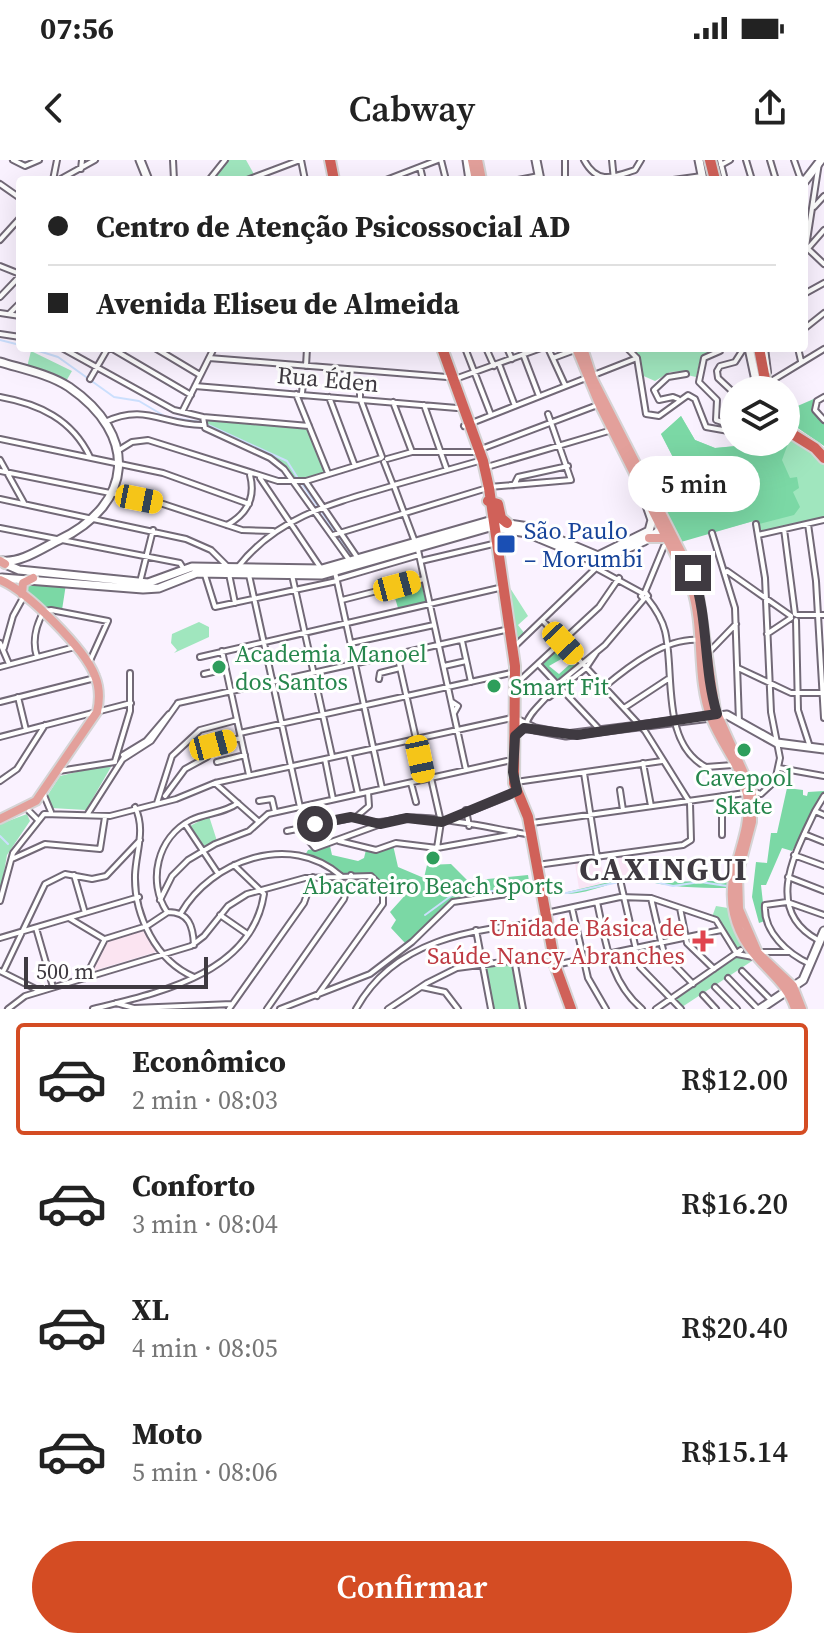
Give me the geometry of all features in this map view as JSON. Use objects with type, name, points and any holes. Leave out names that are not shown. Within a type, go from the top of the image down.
[{"type":"highway","points":[[441,352],[486,488],[521,720],[507,761],[551,960],[568,1009]]},
{"type":"highway","points":[[752,352],[760,376]]},
{"type":"highway","points":[[450,379],[457,408],[466,425]]},
{"type":"highway","points":[[800,437],[824,451]]},
{"type":"highway","points":[[800,438],[824,458]]},
{"type":"highway","points":[[488,501],[498,504],[501,518],[507,523]]},
{"type":"highway","points":[[492,524],[511,673],[521,720],[515,736],[515,790]]},
{"type":"highway","points":[[524,830],[536,865],[542,918]]},
{"type":"main road","points":[[808,176],[820,161]]},
{"type":"main road","points":[[575,352],[663,514],[667,542],[693,594],[702,679],[714,715],[749,792]]},
{"type":"main road","points":[[270,571],[322,569],[387,554],[418,551],[492,524],[507,523],[598,556],[649,531],[652,524],[645,493],[612,430],[589,376],[584,352]]},
{"type":"main road","points":[[0,362],[68,386],[106,424],[120,448],[111,493],[95,518],[75,537],[63,538],[26,556],[2,561],[7,577],[23,596],[89,663],[100,696],[92,715],[43,793],[26,808],[0,819]]},
{"type":"main road","points":[[649,507],[663,514]]},
{"type":"main road","points":[[649,507],[666,526],[699,592],[714,715],[749,792],[753,821],[739,868],[738,899],[746,930],[756,955],[790,988],[802,1009]]},
{"type":"main road","points":[[492,524],[528,530],[597,562],[649,538],[666,526]]},
{"type":"main road","points":[[649,538],[667,542]]},
{"type":"main road","points":[[7,577],[62,577],[143,589],[205,573],[244,569],[337,577],[387,554]]},
{"type":"main road","points":[[7,577],[26,556]]},
{"type":"main road","points":[[7,577],[62,577],[139,583],[161,580],[183,566],[244,569]]},
{"type":"main road","points":[[23,596],[23,583],[33,578]]},
{"type":"main road","points":[[515,736],[522,729],[566,735],[729,715],[777,743],[824,749]]},
{"type":"main road","points":[[521,720],[535,729]]},
{"type":"main road","points":[[759,1009],[806,976],[820,954],[824,931]]},
{"type":"main road","points":[[790,988],[795,1009]]},
{"type":"street","points":[[13,160],[25,166],[39,160]]},
{"type":"street","points":[[81,169],[82,160]]},
{"type":"street","points":[[65,176],[95,160]]},
{"type":"street","points":[[165,160],[173,161]]},
{"type":"street","points":[[214,160],[216,168]]},
{"type":"street","points":[[211,176],[225,160]]},
{"type":"street","points":[[258,176],[300,160]]},
{"type":"street","points":[[396,176],[440,160]]},
{"type":"street","points":[[584,160],[593,175],[600,176]]},
{"type":"street","points":[[618,176],[635,170],[641,160]]},
{"type":"street","points":[[714,161],[730,160]]},
{"type":"street","points":[[808,232],[820,161]]},
{"type":"street","points":[[420,167],[422,176]]},
{"type":"street","points":[[812,172],[817,181]]},
{"type":"street","points":[[812,209],[824,196]]},
{"type":"street","points":[[0,240],[16,222]]},
{"type":"street","points":[[808,249],[824,230]]},
{"type":"street","points":[[808,239],[814,242]]},
{"type":"street","points":[[0,297],[16,279]]},
{"type":"street","points":[[9,314],[16,307]]},
{"type":"street","points":[[0,313],[16,315]]},
{"type":"street","points":[[808,326],[824,313]]},
{"type":"street","points":[[780,376],[824,349]]},
{"type":"street","points":[[69,352],[270,458],[295,483],[354,561]]},
{"type":"street","points":[[90,379],[106,352]]},
{"type":"street","points":[[116,352],[191,395]]},
{"type":"street","points":[[162,352],[200,375]]},
{"type":"street","points":[[182,412],[212,352]]},
{"type":"street","points":[[306,366],[307,352]]},
{"type":"street","points":[[467,352],[491,415]]},
{"type":"street","points":[[488,352],[515,406]]},
{"type":"street","points":[[509,352],[512,359]]},
{"type":"street","points":[[209,358],[450,379],[475,373],[526,352]]},
{"type":"street","points":[[550,352],[565,385]]},
{"type":"street","points":[[553,358],[569,352]]},
{"type":"street","points":[[631,352],[637,358],[646,414],[659,416],[686,395],[693,397],[701,421],[709,429],[720,430]]},
{"type":"street","points":[[717,352],[704,358],[699,382],[716,397],[716,420],[720,421]]},
{"type":"street","points":[[720,380],[717,371],[720,366],[735,362],[746,352]]},
{"type":"street","points":[[765,352],[767,376]]},
{"type":"street","points":[[799,352],[801,361]]},
{"type":"street","points":[[523,354],[539,396]]},
{"type":"street","points":[[466,425],[637,358]]},
{"type":"street","points":[[678,399],[659,400],[654,390],[668,377],[686,374]]},
{"type":"street","points":[[303,383],[300,403],[328,473]]},
{"type":"street","name":"Rua Éden","points":[[195,386],[457,408]]},
{"type":"street","points":[[360,390],[361,400],[418,551],[466,770]]},
{"type":"street","points":[[0,397],[33,404],[53,414],[73,432],[90,458]]},
{"type":"street","points":[[329,397],[355,466]]},
{"type":"street","points":[[824,397],[817,401],[815,410],[824,420]]},
{"type":"street","points":[[393,402],[412,452]]},
{"type":"street","points":[[424,405],[447,470]]},
{"type":"street","points":[[300,807],[254,599],[244,569],[273,531],[289,521],[324,507],[447,470],[595,406]]},
{"type":"street","points":[[106,424],[114,417],[143,412],[171,422],[309,426]]},
{"type":"street","points":[[333,535],[486,488],[570,482],[572,477],[548,414]]},
{"type":"street","points":[[120,448],[142,439],[162,442],[250,475],[295,483],[412,452],[477,457],[560,446],[612,430]]},
{"type":"street","points":[[0,439],[168,476],[249,504]]},
{"type":"street","points":[[0,460],[24,503]]},
{"type":"street","points":[[514,485],[518,477],[568,466]]},
{"type":"street","points":[[0,471],[160,503],[227,525],[273,531]]},
{"type":"street","points":[[227,525],[241,516],[249,504],[250,475]]},
{"type":"street","points":[[260,478],[322,569]]},
{"type":"street","points":[[306,481],[342,532],[354,561]]},
{"type":"street","points":[[0,499],[153,530],[203,546],[224,560],[235,603]]},
{"type":"street","points":[[758,535],[824,520]]},
{"type":"street","points":[[339,841],[376,850],[396,843],[437,848],[591,814],[767,791],[779,768],[769,685],[766,601],[756,524]]},
{"type":"street","points":[[808,524],[821,616],[824,718]]},
{"type":"street","points":[[0,528],[63,538]]},
{"type":"street","points":[[784,529],[795,617],[799,719],[811,749]]},
{"type":"street","points":[[139,583],[153,530]]},
{"type":"street","points":[[712,533],[725,569],[736,624],[739,722]]},
{"type":"street","points":[[75,537],[183,566]]},
{"type":"street","points":[[549,697],[557,684],[619,631],[639,605],[667,542]]},
{"type":"street","points":[[205,573],[212,604],[217,607],[295,589],[418,551],[493,544]]},
{"type":"street","points":[[512,649],[595,569],[603,568],[645,596],[662,623],[667,647],[668,679],[676,720],[686,747],[701,764],[719,768],[736,764]]},
{"type":"street","points":[[725,569],[766,601],[795,617]]},
{"type":"street","points":[[292,575],[332,756]]},
{"type":"street","points":[[337,577],[383,789]]},
{"type":"street","points":[[516,684],[599,607],[619,578]]},
{"type":"street","points":[[342,600],[424,579]]},
{"type":"street","points":[[200,657],[499,588]]},
{"type":"street","points":[[9,664],[2,646],[23,596]]},
{"type":"street","points":[[37,657],[34,643],[42,613],[51,610],[108,621],[89,663]]},
{"type":"street","points":[[767,634],[795,617],[821,616]]},
{"type":"street","points":[[536,865],[683,845],[691,840],[689,801],[644,727],[543,621]]},
{"type":"street","points":[[707,653],[736,624]]},
{"type":"street","points":[[351,643],[434,625]]},
{"type":"street","points":[[87,815],[116,762],[151,741],[178,703],[505,630]]},
{"type":"street","points":[[461,640],[471,682]]},
{"type":"street","points":[[604,687],[637,661],[667,647],[700,640]]},
{"type":"street","points":[[0,667],[75,647]]},
{"type":"street","points":[[222,651],[249,775]]},
{"type":"street","points":[[268,660],[309,651]]},
{"type":"street","points":[[157,803],[165,796],[332,756],[457,729],[521,720],[563,689],[586,668],[596,652]]},
{"type":"street","points":[[397,654],[416,738],[442,822],[437,848]]},
{"type":"street","points":[[444,666],[466,661]]},
{"type":"street","points":[[539,665],[602,732]]},
{"type":"street","points":[[379,679],[380,673],[400,668]]},
{"type":"street","points":[[738,668],[769,685],[797,694],[823,693]]},
{"type":"street","points":[[204,674],[226,669]]},
{"type":"street","points":[[122,756],[131,703],[130,673]]},
{"type":"street","points":[[205,747],[281,724],[511,673]]},
{"type":"street","points":[[0,702],[96,677]]},
{"type":"street","points":[[624,708],[668,679]]},
{"type":"street","points":[[18,697],[26,730]]},
{"type":"street","points":[[0,737],[131,703]]},
{"type":"street","points":[[165,796],[170,759],[198,730],[237,720]]},
{"type":"street","points":[[0,781],[17,769],[45,725]]},
{"type":"street","points":[[348,753],[358,794]]},
{"type":"street","points":[[217,762],[245,755]]},
{"type":"street","points":[[0,901],[10,860],[37,819],[51,812],[105,817],[157,803],[185,769],[207,757]]},
{"type":"street","points":[[324,758],[333,799]]},
{"type":"street","points":[[160,891],[178,869],[202,850],[249,831],[258,821],[275,812],[507,761]]},
{"type":"street","points":[[442,822],[515,790],[584,773],[663,761]]},
{"type":"street","points":[[59,771],[116,762]]},
{"type":"street","points":[[643,763],[651,806]]},
{"type":"street","points":[[779,768],[824,776]]},
{"type":"street","points":[[584,773],[597,857]]},
{"type":"street","points":[[215,783],[258,821]]},
{"type":"street","points":[[411,783],[416,802]]},
{"type":"street","points":[[620,790],[623,810]]},
{"type":"street","points":[[356,817],[369,806],[368,792]]},
{"type":"street","points":[[43,793],[51,812]]},
{"type":"street","points":[[722,796],[722,835]]},
{"type":"street","points":[[821,941],[800,927],[787,902],[788,877],[794,855],[824,796]]},
{"type":"street","points":[[259,801],[272,799],[275,812]]},
{"type":"street","points":[[167,912],[160,900],[159,859],[170,839],[185,824],[238,803]]},
{"type":"street","points":[[135,807],[140,821],[135,874],[147,926],[162,955],[196,978]]},
{"type":"street","points":[[29,811],[37,819]]},
{"type":"street","points":[[464,811],[467,826]]},
{"type":"street","points":[[815,811],[824,815]]},
{"type":"street","points":[[10,860],[45,844],[100,849],[105,817]]},
{"type":"street","points":[[287,831],[356,817],[380,824]]},
{"type":"street","points":[[298,828],[312,848],[380,824],[407,818],[524,830]]},
{"type":"street","points":[[185,824],[217,872]]},
{"type":"street","points":[[804,834],[824,842]]},
{"type":"street","points":[[40,991],[2,971],[45,884],[61,875],[92,879],[106,876],[140,840]]},
{"type":"street","points":[[181,913],[200,887],[217,872],[263,856],[290,853],[341,876]]},
{"type":"street","points":[[794,855],[824,866]]},
{"type":"street","points":[[122,1004],[196,978],[223,962],[246,933],[263,899],[255,884],[234,865]]},
{"type":"street","points":[[74,875],[85,913]]},
{"type":"street","points":[[267,1009],[344,899],[351,875]]},
{"type":"street","points":[[8,1009],[29,994],[194,945],[234,901],[260,890],[311,877],[351,875],[375,879],[383,888],[384,900],[317,996]]},
{"type":"street","points":[[93,1009],[122,1004],[231,1006],[304,903],[311,877]]},
{"type":"street","points":[[788,877],[824,891]]},
{"type":"street","points":[[621,884],[634,949],[642,971],[681,1009]]},
{"type":"street","points":[[356,1009],[373,982],[448,904],[468,897],[514,893]]},
{"type":"street","points":[[0,938],[139,897]]},
{"type":"street","points":[[280,1009],[366,977],[415,951],[476,930],[542,918],[623,897],[651,898],[716,920],[739,952],[756,955],[764,950],[789,952]]},
{"type":"street","points":[[651,898],[660,943],[667,960],[693,984]]},
{"type":"street","points":[[597,902],[608,954],[621,986],[642,1009]]},
{"type":"street","points":[[811,965],[789,952],[772,931],[764,911],[767,903],[787,902],[824,915]]},
{"type":"street","points":[[679,907],[685,938],[714,969]]},
{"type":"street","points":[[572,908],[590,983],[606,1009]]},
{"type":"street","points":[[85,978],[103,940],[147,926],[167,912],[181,913]]},
{"type":"street","points":[[181,913],[193,930],[204,936]]},
{"type":"street","points":[[220,915],[246,933]]},
{"type":"street","points":[[69,918],[103,940]]},
{"type":"street","points":[[24,924],[27,930]]},
{"type":"street","points":[[35,928],[53,987]]},
{"type":"street","points":[[193,930],[194,945]]},
{"type":"street","points":[[476,930],[491,1009]]},
{"type":"street","points":[[388,1009],[457,968],[514,959],[583,959],[721,930]]},
{"type":"street","points":[[9,935],[15,944]]},
{"type":"street","points":[[656,1009],[739,952]]},
{"type":"street","points":[[514,959],[523,1009]]},
{"type":"street","points":[[89,970],[92,976]]},
{"type":"street","points":[[742,971],[769,1003]]},
{"type":"street","points":[[366,977],[373,982]]},
{"type":"street","points":[[330,978],[333,991]]},
{"type":"street","points":[[728,978],[759,1009]]},
{"type":"street","points":[[25,983],[29,994]]},
{"type":"street","points":[[421,987],[445,992],[458,1009]]},
{"type":"street","points":[[715,987],[737,1009]]},
{"type":"street","points":[[703,995],[716,1009]]},
{"type":"shaded area","points":[[626,856],[633,877],[579,889],[575,863],[599,860],[604,874],[620,869],[618,857]]},
{"type":"shaded area","points":[[144,930],[156,952],[93,971],[107,942]]},
{"type":"green space","points":[[228,160],[246,160],[255,176],[213,176]]},
{"type":"green space","points":[[33,352],[72,371],[65,383],[27,367]]},
{"type":"green space","points":[[632,352],[709,352],[701,356],[696,377],[687,375],[686,371],[670,372],[655,381],[639,374],[637,357]]},
{"type":"green space","points":[[816,398],[812,410],[824,424],[824,446],[800,430],[800,405]]},
{"type":"green space","points":[[681,416],[695,440],[720,448],[720,456],[800,456],[800,442],[824,463],[824,519],[760,533],[757,520],[681,541],[650,481],[677,465],[661,434]]},
{"type":"green space","points":[[681,416],[695,440],[720,448],[720,456],[783,456],[782,460],[790,478],[797,477],[799,488],[793,492],[800,507],[794,515],[759,524],[757,520],[681,542],[650,481],[677,465],[661,434]]},
{"type":"green space","points":[[203,417],[309,426],[328,473],[295,483],[277,463],[205,428]]},
{"type":"green space","points":[[505,580],[528,616],[518,625],[525,634],[518,641],[514,639]]},
{"type":"green space","points":[[29,581],[66,584],[62,610],[40,607],[25,590]]},
{"type":"green space","points":[[421,582],[426,602],[398,608],[395,598],[387,600],[384,591]]},
{"type":"green space","points":[[199,622],[209,627],[209,637],[174,653],[177,650],[171,643],[172,634]]},
{"type":"green space","points":[[563,644],[579,661],[563,658],[549,666],[559,674],[569,665],[575,665],[557,683],[541,666]]},
{"type":"green space","points":[[110,764],[86,810],[51,808],[47,796],[60,776]]},
{"type":"green space","points":[[787,788],[803,790],[803,795],[807,796],[808,792],[824,791],[824,795],[792,851],[782,848],[766,885],[761,885],[765,921],[759,923],[752,897],[756,862],[767,863],[771,833],[777,833]]},
{"type":"green space","points":[[27,814],[30,821],[7,855],[0,895],[0,824]]},
{"type":"green space","points":[[209,816],[217,841],[204,846],[190,826]]},
{"type":"green space","points":[[393,845],[398,867],[424,878],[427,865],[451,864],[468,881],[528,875],[531,893],[460,897],[445,905],[418,936],[405,943],[391,928],[396,920],[390,912],[409,891],[408,886],[386,891],[377,878],[367,874],[337,872],[304,857],[308,850],[330,846],[332,855],[358,861],[364,858],[366,850],[380,852]]},
{"type":"green space","points":[[651,877],[668,881],[728,882],[727,888],[704,888],[633,879],[572,894],[563,893],[626,878]]},
{"type":"green space","points":[[716,906],[728,908],[746,953],[735,947],[712,917]]},
{"type":"green space","points":[[737,957],[752,961],[682,1007],[675,1000]]},
{"type":"green space","points":[[511,963],[520,1009],[494,1009],[486,966]]},
{"type":"waterway","points":[[0,340],[16,344]]},
{"type":"waterway","points":[[42,352],[58,357],[114,397],[139,401],[166,417],[200,422]]},
{"type":"waterway","points":[[204,423],[287,461],[299,480]]},
{"type":"waterway","points":[[302,484],[318,507]]},
{"type":"waterway","points":[[321,511],[335,532]]},
{"type":"waterway","points":[[338,537],[351,556]]},
{"type":"waterway","points":[[0,836],[8,844]]},
{"type":"waterway","points":[[623,881],[643,879],[673,886],[700,882],[727,886]]},
{"type":"waterway","points":[[544,890],[567,893],[619,882]]},
{"type":"waterway","points":[[425,915],[455,893],[531,889]]},
{"type":"place","name":"São Paulo – Morumbi","points":[[506,544]]},
{"type":"place","name":"Academia Manoel dos Santos","points":[[219,667]]},
{"type":"place","name":"Smart Fit","points":[[494,686]]},
{"type":"place","name":"Cavepool Skate","points":[[744,750]]},
{"type":"place","name":"Abacateiro Beach Sports","points":[[433,858]]},
{"type":"place","name":"Unidade Básica de Saúde Nancy Abranches","points":[[703,941]]},
{"type":"district","name":"CAXINGUI","points":[[664,869]]},
{"type":"route","points":[[315,824],[351,817],[380,824],[407,818],[442,822],[478,805],[513,796],[517,791],[513,772],[515,736],[524,728],[577,735],[717,714],[708,676],[705,619],[693,573]]}]
